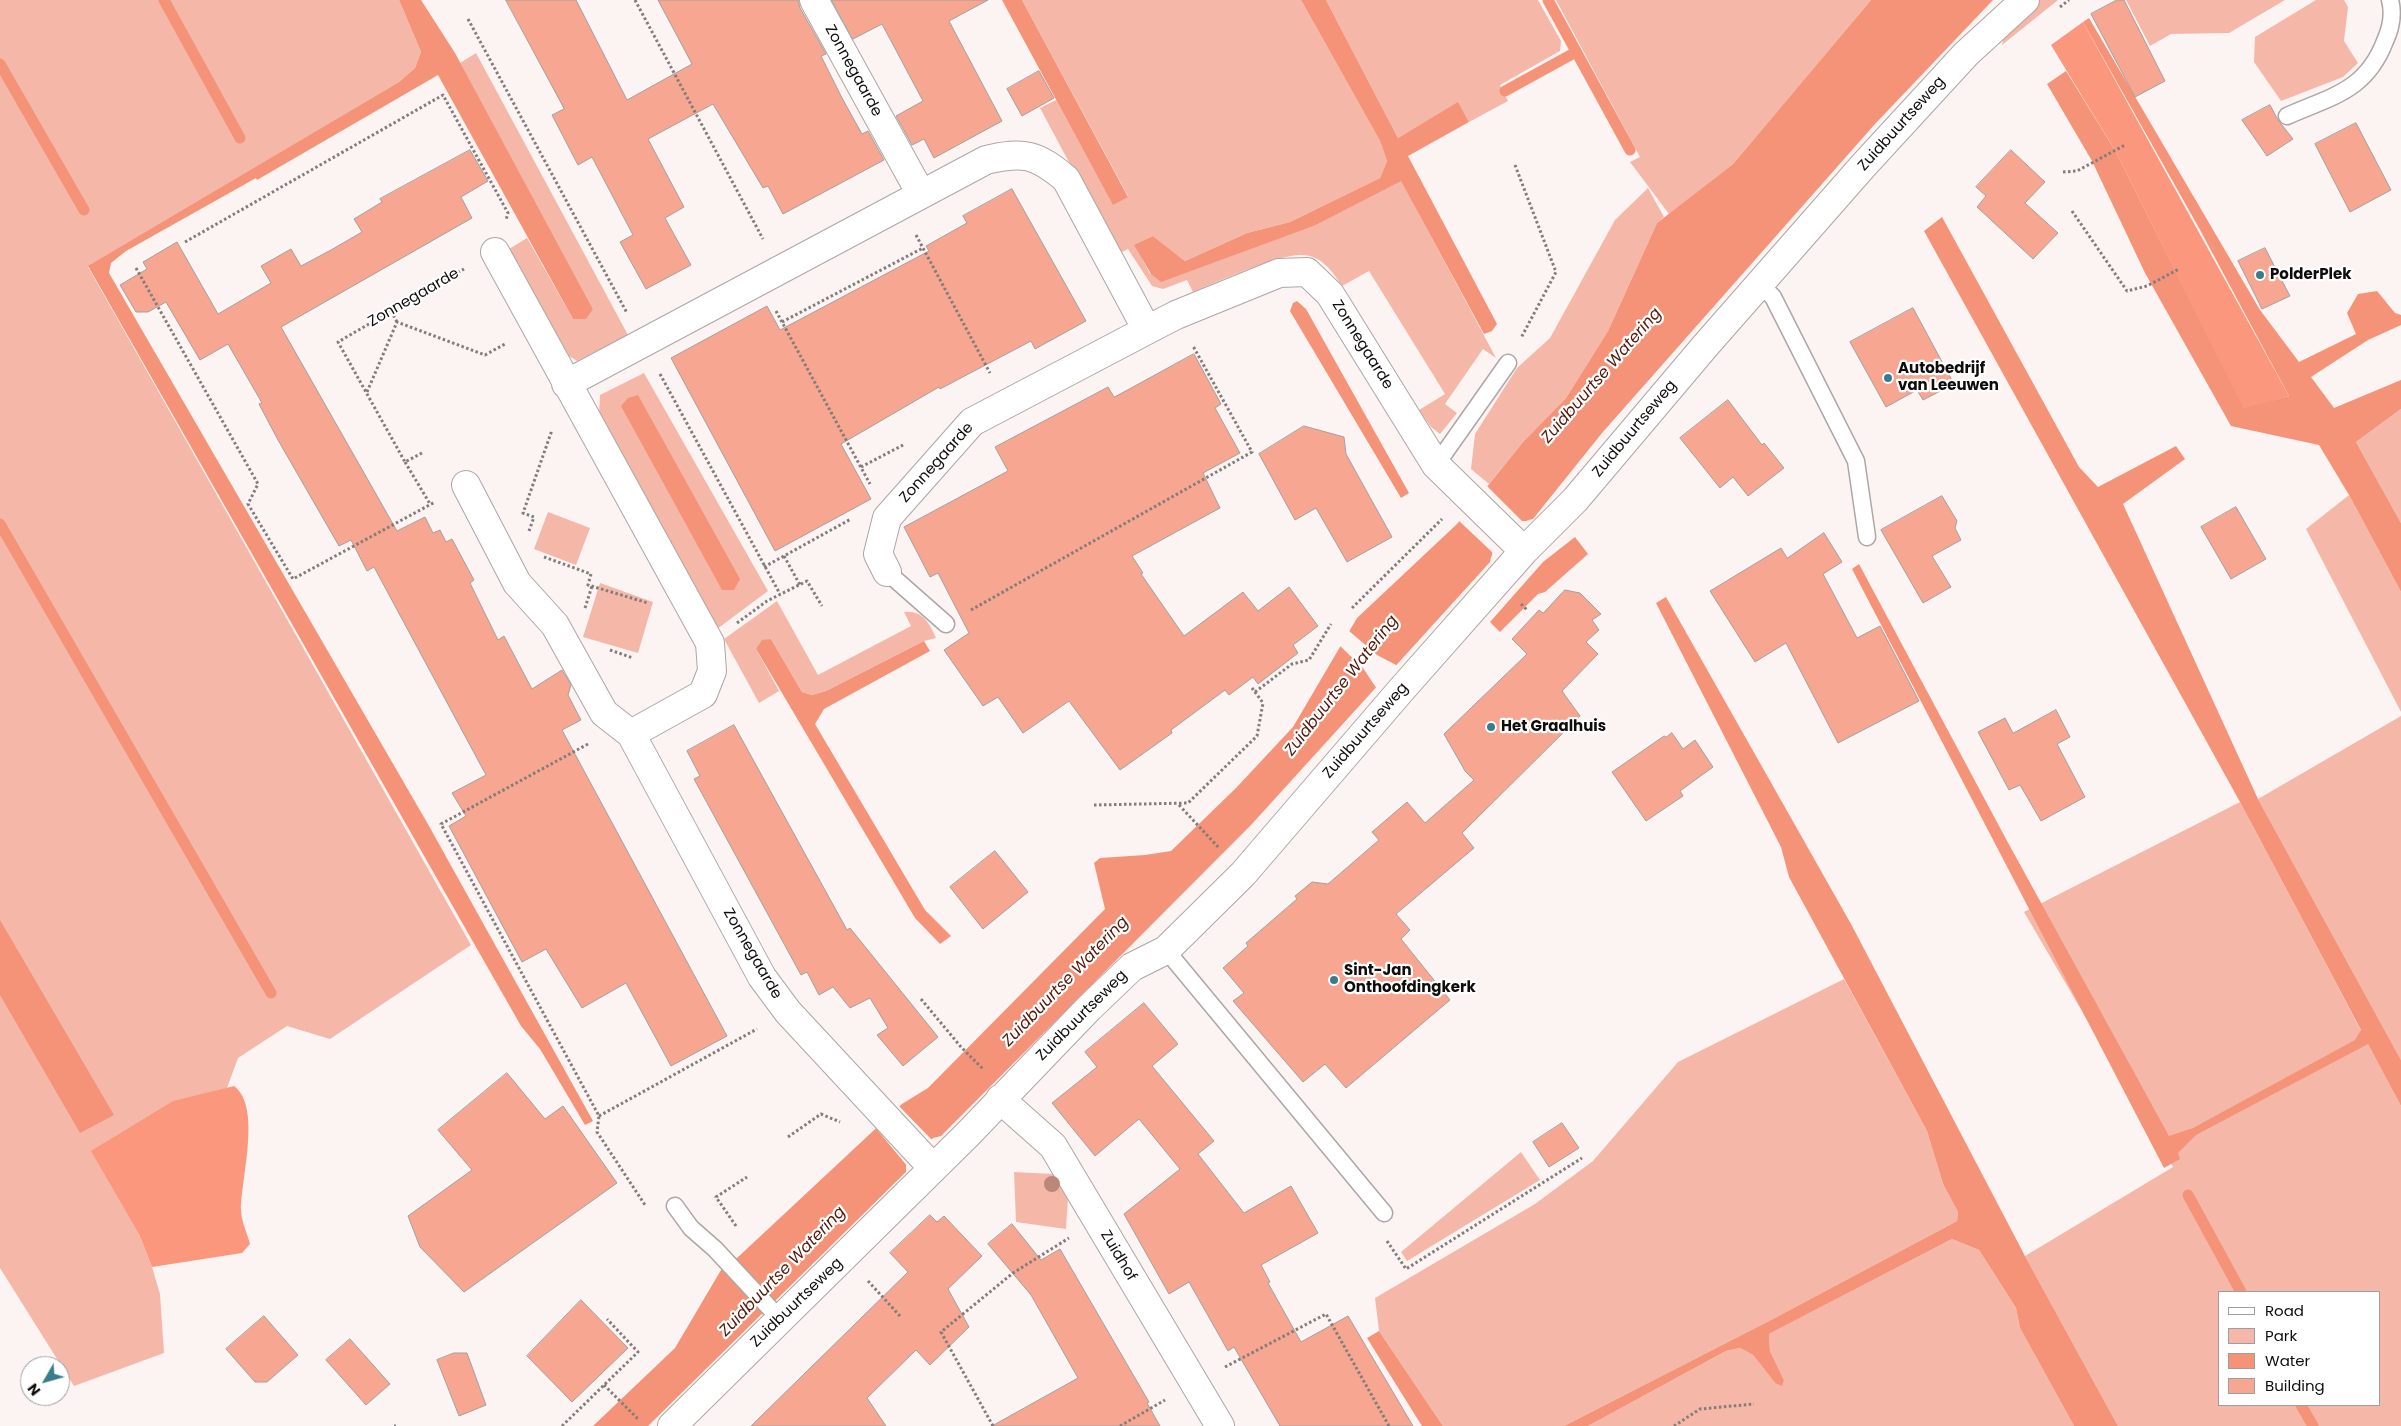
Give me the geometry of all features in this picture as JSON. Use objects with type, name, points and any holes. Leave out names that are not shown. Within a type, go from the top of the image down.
[{"type":"street","name":"Zonnegaarde","points":[[814,0],[911,200]]},
{"type":"street","name":"Zuidbuurtseweg","points":[[672,1426],[776,1314],[845,1256],[995,1088],[1132,967],[1166,950],[1243,874],[1402,689],[1517,545],[1575,500],[1863,166],[1966,54],[2025,0]]},
{"type":"street","points":[[566,384],[986,160],[1007,155],[1029,156],[1050,166],[1066,179],[1147,330]]},
{"type":"street","points":[[495,252],[687,605],[710,643],[712,671],[703,694],[623,727]]},
{"type":"street","name":"Zonnegaarde","points":[[886,572],[878,554],[882,508],[972,422],[1176,314],[1279,273],[1307,272],[1330,294],[1436,466],[1517,545]]},
{"type":"street","name":"Zonnegaarde","points":[[466,486],[517,583],[555,625],[604,713],[623,727],[762,978],[788,1012],[927,1162]]},
{"type":"street","name":"Zuidhof","points":[[995,1088],[1053,1146],[1220,1426]]},
{"type":"lane","points":[[2287,116],[2349,88],[2369,72],[2391,26],[2390,0]]},
{"type":"lane","points":[[1760,284],[1773,297],[1856,461],[1867,537]]},
{"type":"lane","points":[[1436,466],[1508,363]]},
{"type":"lane","points":[[886,572],[946,624]]},
{"type":"lane","points":[[1166,950],[1384,1213]]},
{"type":"lane","points":[[675,1206],[691,1228],[720,1254],[776,1314]]},
{"type":"path","points":[[635,0],[770,276],[782,322],[882,508],[864,512],[764,567]]},
{"type":"path","points":[[468,19],[780,594]]},
{"type":"path","points":[[185,242],[443,95],[508,213],[495,252]]},
{"type":"path","points":[[2063,172],[2077,171],[2125,145]]},
{"type":"path","points":[[1508,363],[1556,272],[1515,165]]},
{"type":"path","points":[[911,200],[923,248],[1007,404]]},
{"type":"path","points":[[2072,211],[2127,291],[2147,286],[2179,269]]},
{"type":"path","points":[[782,322],[923,248]]},
{"type":"path","name":"Zonnegaarde","points":[[430,504],[338,342],[495,252]]},
{"type":"path","points":[[136,268],[258,484],[248,504],[293,579],[466,486]]},
{"type":"path","points":[[391,312],[397,322],[485,355],[507,343]]},
{"type":"path","points":[[946,624],[1252,452],[1176,314]]},
{"type":"path","points":[[367,393],[397,322]]},
{"type":"path","points":[[528,533],[534,516],[523,512],[554,424]]},
{"type":"path","points":[[405,462],[422,453]]},
{"type":"path","points":[[1352,608],[1426,534]]},
{"type":"path","points":[[539,556],[591,574],[588,585],[674,612],[687,605]]},
{"type":"path","points":[[784,556],[800,584]]},
{"type":"path","points":[[710,643],[767,601],[807,581],[822,606]]},
{"type":"path","points":[[1094,805],[1178,805],[1188,803],[1257,736],[1263,703],[1254,690],[1292,664],[1310,660],[1331,624]]},
{"type":"path","points":[[623,727],[441,824],[599,1116],[597,1132],[646,1206]]},
{"type":"path","points":[[1178,805],[1225,855]]},
{"type":"path","points":[[921,999],[995,1088]]},
{"type":"path","points":[[599,1116],[788,1012]]},
{"type":"path","points":[[788,1137],[821,1114],[841,1122],[878,1108]]},
{"type":"path","points":[[1384,1213],[1387,1243],[1406,1269],[1582,1158]]},
{"type":"path","points":[[720,1254],[740,1233],[716,1197],[747,1177]]},
{"type":"path","points":[[993,1426],[941,1332],[1013,1274],[1097,1221]]},
{"type":"path","points":[[845,1256],[900,1316]]},
{"type":"path","points":[[1120,1426],[1194,1383],[1326,1314],[1389,1426]]},
{"type":"path","points":[[562,1426],[638,1352],[607,1319]]},
{"type":"path","points":[[604,1385],[645,1426]]},
{"type":"path","points":[[1674,1426],[1700,1409],[1754,1404]]},
{"type":"green space","points":[[0,0],[399,0],[421,52],[415,68],[399,82],[88,267],[471,945],[330,1039],[287,1026],[238,1058],[227,1088],[173,1102],[139,1234],[160,1294],[164,1353],[74,1386],[70,1380],[70,1356],[55,1356],[0,1268]]},
{"type":"green space","points":[[1022,0],[1301,0],[1380,141],[1387,161],[1380,178],[1290,222],[1247,233],[1185,261],[1153,236],[1135,245],[1150,274],[1316,225],[1401,180],[1496,358],[1483,349],[1445,404],[1457,413],[1440,434],[1431,427],[1419,410],[1445,394],[1369,271],[1342,286],[1321,261],[1309,256],[1291,256],[1247,269],[1193,292],[1187,280],[1163,289],[1152,286],[1128,249],[1118,254],[1040,108],[1056,100],[1113,204],[1128,196]]},
{"type":"green space","points":[[1326,0],[1538,0],[1561,41],[1560,51],[1500,85],[1508,101],[1469,122],[1458,103],[1398,138]]},
{"type":"green space","points":[[1556,0],[1871,0],[1733,164],[1669,214],[1630,162],[1640,157]]},
{"type":"green space","points":[[2039,0],[2058,0],[2002,45],[2005,29]]},
{"type":"green space","points":[[2126,0],[2285,0],[2229,33],[2171,34],[2150,46]]},
{"type":"green space","points":[[2316,0],[2344,0],[2348,7],[2344,41],[2358,63],[2343,77],[2281,101],[2254,62],[2255,37]]},
{"type":"green space","points":[[476,53],[628,335],[577,361],[569,356],[509,249],[527,238],[573,319],[593,309],[460,63]]},
{"type":"green space","points":[[1648,188],[1664,217],[1657,223],[1608,331],[1566,398],[1523,442],[1489,484],[1471,469],[1475,434],[1517,368],[1550,338],[1615,220]]},
{"type":"green space","points":[[644,373],[768,591],[717,629],[599,415],[600,395]]},
{"type":"green space","points":[[2401,409],[2401,523],[2356,442]]},
{"type":"green space","points":[[2349,495],[2401,592],[2401,712],[2306,529]]},
{"type":"green space","points":[[548,512],[590,528],[576,565],[534,549]]},
{"type":"green space","points":[[600,583],[653,602],[638,653],[583,637]]},
{"type":"green space","points":[[777,601],[818,675],[911,626],[904,612],[916,613],[924,618],[936,638],[924,641],[826,691],[812,695],[802,692],[771,639],[756,649],[779,691],[759,703],[724,639]]},
{"type":"green space","points":[[2401,716],[2401,1060],[2258,799]]},
{"type":"green space","points":[[2240,802],[2401,1106],[2401,1426],[2118,1426],[2025,1256],[2173,1167],[2024,912]]},
{"type":"green space","points":[[1844,979],[1927,1131],[1943,1184],[1958,1212],[1957,1221],[1769,1321],[1564,1426],[1443,1426],[1379,1331],[1375,1298],[1535,1204],[1593,1161],[1678,1062]]},
{"type":"green space","points":[[1521,1152],[1540,1180],[1407,1261],[1401,1252]]},
{"type":"green space","points":[[1014,1172],[1053,1174],[1068,1198],[1066,1229],[1016,1222]]},
{"type":"green space","points":[[1952,1239],[1979,1250],[2016,1308],[2020,1328],[2074,1426],[1588,1426],[1726,1351],[1740,1348],[1753,1355],[1775,1383],[1784,1380],[1770,1351],[1769,1334]]},
{"type":"shaded area","points":[[2083,22],[2289,396],[2244,409],[2116,152],[2051,45]]},
{"type":"shaded area","points":[[234,1086],[242,1096],[247,1110],[249,1126],[241,1214],[250,1244],[242,1253],[152,1267],[139,1234],[91,1151],[173,1101]]},
{"type":"water","points":[[399,0],[421,0],[455,53],[593,309],[586,319],[573,319],[438,75],[257,180],[256,178],[126,251],[111,263],[109,273],[429,826],[593,1121],[585,1125],[540,1049],[521,1026],[88,266],[399,82],[415,68],[421,52]]},
{"type":"water","points":[[1002,0],[1022,0],[1128,197],[1113,205]]},
{"type":"water","points":[[1301,0],[1326,0],[1398,138],[1458,102],[1469,122],[1408,156],[1497,324],[1492,331],[1484,334],[1401,181],[1316,225],[1161,282],[1151,274],[1134,245],[1153,236],[1185,261],[1247,233],[1290,222],[1380,178],[1387,161],[1380,141]]},
{"type":"water","name":"Zuidbuurtse Watering","points":[[1871,0],[1993,0],[1875,124],[1602,433],[1533,519],[1512,529],[1506,535],[1495,549],[1490,562],[1251,825],[941,1136],[933,1138],[906,1164],[906,1172],[648,1426],[593,1426],[675,1348],[721,1270],[737,1258],[902,1104],[928,1088],[1105,909],[1094,863],[1100,858],[1171,851],[1236,788],[1293,727],[1357,618],[1457,524],[1523,442],[1566,398],[1608,331],[1657,223],[1733,164]]},
{"type":"water","points":[[2089,18],[2260,310],[2299,362],[2356,334],[2347,313],[2358,294],[2377,291],[2395,313],[2401,315],[2401,325],[2368,340],[2311,377],[2334,408],[2401,380],[2401,409],[2356,442],[2401,523],[2401,592],[2349,495],[2319,445],[2231,426],[2145,273],[2092,161],[2047,84],[2066,71],[2116,152],[2244,408],[2289,396],[2199,228],[2083,22]]},
{"type":"water","points":[[1942,217],[2079,467],[2098,487],[2176,446],[2185,459],[2123,504],[2258,799],[2401,1060],[2401,1106],[2368,1044],[2196,1135],[2178,1153],[2180,1159],[2164,1168],[1852,569],[1859,564],[2006,839],[2169,1136],[2193,1128],[2355,1040],[2361,1030],[2240,802],[1924,231]]},
{"type":"water","points":[[1297,301],[1306,309],[1409,493],[1401,498],[1290,311],[1293,303]]},
{"type":"water","points":[[638,395],[740,579],[734,590],[722,590],[621,406],[628,398]]},
{"type":"water","points":[[1575,537],[1588,554],[1545,592],[1538,594],[1500,632],[1490,622],[1543,562]]},
{"type":"water","points":[[1666,597],[1851,924],[2025,1256],[2118,1426],[2074,1426],[2020,1328],[2016,1308],[1979,1250],[1952,1239],[1769,1334],[1770,1351],[1784,1380],[1782,1386],[1775,1383],[1753,1355],[1740,1348],[1726,1351],[1588,1426],[1564,1426],[1769,1321],[1957,1221],[1958,1212],[1943,1184],[1927,1131],[1789,877],[1781,847],[1656,603]]},
{"type":"water","points":[[771,639],[802,692],[812,695],[826,691],[924,641],[930,651],[824,709],[815,724],[925,910],[951,936],[940,944],[915,918],[756,649],[762,640]]},
{"type":"water","points":[[0,920],[114,1115],[80,1133],[0,995]]},
{"type":"water","points":[[1379,1331],[1443,1426],[1422,1426],[1367,1338]]},
{"type":"pier","points":[[1486,485],[1522,521],[1528,521],[1494,553],[1493,558],[1492,552],[1457,519]]},
{"type":"pier","points":[[1348,630],[1377,655],[1398,666],[1377,689],[1363,668],[1339,645]]},
{"type":"pier","points":[[898,1105],[933,1141],[908,1167],[874,1126]]},
{"type":"building","points":[[506,0],[576,0],[627,100],[692,64],[658,0],[798,0],[800,8],[826,54],[821,56],[842,98],[862,134],[868,131],[884,160],[783,214],[768,186],[763,188],[713,104],[648,139],[684,207],[665,218],[691,265],[646,289],[620,242],[633,235],[592,157],[578,165],[552,115],[564,109]]},
{"type":"building","points":[[832,0],[988,0],[949,21],[1002,121],[934,158],[924,139],[912,145],[896,116],[923,101],[882,24],[853,39]]},
{"type":"building","points":[[2117,0],[2124,0],[2165,81],[2135,97],[2091,14]]},
{"type":"building","points":[[1039,71],[1054,98],[1022,116],[1007,89]]},
{"type":"building","points":[[2270,105],[2278,120],[2293,139],[2267,156],[2242,120]]},
{"type":"building","points":[[2356,123],[2391,190],[2350,212],[2315,144]]},
{"type":"building","points":[[470,150],[488,181],[461,197],[472,218],[281,327],[397,531],[425,517],[433,533],[440,530],[446,542],[452,539],[474,580],[470,583],[498,640],[504,636],[532,689],[562,670],[571,685],[568,695],[581,720],[562,730],[727,1036],[671,1066],[626,983],[582,1008],[546,949],[522,962],[449,826],[466,816],[452,793],[486,775],[374,567],[367,571],[351,540],[339,546],[278,440],[259,404],[262,403],[228,344],[200,360],[166,302],[148,312],[136,312],[120,285],[147,269],[143,262],[177,242],[218,314],[271,283],[261,266],[291,249],[301,266],[331,250],[362,232],[354,219],[382,202],[380,199]]},
{"type":"building","points":[[2011,150],[2045,182],[2025,203],[2058,233],[2033,259],[1977,207],[1986,196],[1976,187]]},
{"type":"building","points":[[1012,189],[1086,321],[1035,349],[1031,341],[940,389],[939,387],[841,444],[871,499],[775,551],[671,358],[767,306],[780,330],[929,251],[926,246],[967,223],[963,216]]},
{"type":"building","points":[[2265,248],[2290,296],[2262,309],[2238,261]]},
{"type":"building","points":[[1913,308],[1954,384],[1923,400],[1917,390],[1886,407],[1850,342]]},
{"type":"building","points":[[1194,354],[1221,404],[1215,408],[1240,453],[1203,473],[1220,508],[1132,556],[1143,573],[1141,574],[1184,636],[1243,592],[1258,611],[1289,587],[1318,626],[1293,645],[1298,653],[1258,684],[1253,677],[1229,695],[1225,690],[1171,730],[1172,733],[1120,770],[1069,701],[1023,733],[998,697],[983,706],[944,650],[969,633],[938,573],[930,577],[904,527],[1008,471],[995,447],[1108,387],[1114,397]]},
{"type":"building","points":[[1728,400],[1762,445],[1764,443],[1784,468],[1748,496],[1733,477],[1720,488],[1680,438]]},
{"type":"building","points":[[1304,426],[1344,437],[1346,454],[1392,537],[1347,562],[1316,508],[1295,520],[1259,454]]},
{"type":"building","points":[[1942,496],[1957,521],[1955,528],[1961,540],[1932,556],[1951,587],[1923,603],[1881,530]]},
{"type":"building","points":[[2236,507],[2266,559],[2231,579],[2201,527]]},
{"type":"building","points":[[1824,533],[1842,562],[1823,574],[1857,638],[1880,626],[1919,701],[1838,743],[1786,643],[1755,662],[1710,591],[1781,548],[1787,558]]},
{"type":"building","points":[[1565,590],[1580,593],[1601,614],[1592,620],[1599,630],[1586,642],[1598,654],[1562,691],[1580,716],[1462,833],[1474,848],[1396,914],[1410,930],[1401,939],[1450,1000],[1346,1088],[1325,1064],[1303,1082],[1233,1001],[1244,993],[1223,968],[1248,946],[1246,943],[1297,899],[1295,896],[1312,882],[1328,884],[1379,840],[1372,832],[1407,802],[1425,823],[1474,780],[1465,771],[1444,734],[1527,654],[1512,639],[1539,610],[1543,613]]},
{"type":"building","points":[[2056,710],[2070,737],[2057,744],[2085,797],[2041,821],[2020,785],[2009,790],[1978,732],[2005,718],[2013,733]]},
{"type":"building","points":[[734,725],[847,930],[850,928],[938,1037],[903,1066],[877,1035],[888,1028],[870,998],[850,1008],[833,987],[819,995],[807,972],[801,975],[694,779],[700,776],[687,751]]},
{"type":"building","points":[[1672,733],[1683,749],[1695,740],[1713,767],[1680,791],[1683,796],[1646,821],[1612,772],[1664,736],[1666,737]]},
{"type":"building","points":[[995,851],[1028,892],[983,929],[950,887]]},
{"type":"building","points":[[1144,1003],[1178,1044],[1152,1066],[1214,1141],[1198,1154],[1244,1213],[1291,1186],[1318,1233],[1261,1265],[1270,1282],[1268,1283],[1301,1342],[1348,1316],[1413,1426],[1280,1426],[1234,1347],[1228,1351],[1189,1282],[1169,1294],[1124,1214],[1180,1169],[1139,1119],[1095,1156],[1052,1103],[1097,1067],[1085,1052]]},
{"type":"building","points":[[507,1073],[545,1119],[563,1106],[617,1183],[464,1292],[420,1247],[408,1216],[472,1170],[438,1130]]},
{"type":"building","points":[[1562,1123],[1579,1148],[1549,1167],[1533,1142]]},
{"type":"building","points":[[930,1215],[937,1222],[944,1216],[982,1256],[948,1289],[969,1327],[930,1365],[916,1350],[867,1398],[886,1426],[751,1426],[908,1272],[890,1253]]},
{"type":"building","points":[[1012,1224],[1041,1260],[1060,1249],[1149,1402],[1147,1403],[1160,1426],[992,1426],[1078,1378],[1031,1295],[988,1244]]},
{"type":"building","points":[[581,1300],[628,1348],[572,1402],[527,1356]]},
{"type":"building","points":[[264,1316],[298,1355],[267,1382],[255,1382],[226,1349]]},
{"type":"building","points":[[350,1339],[390,1384],[366,1405],[326,1360]]},
{"type":"building","points":[[454,1353],[467,1353],[486,1405],[459,1416],[437,1360]]},
{"type":"waterway","points":[[164,0],[240,138]]},
{"type":"waterway","points":[[1548,0],[1630,150]]},
{"type":"waterway","points":[[1505,91],[1576,52]]},
{"type":"waterway","points":[[0,64],[84,210]]},
{"type":"waterway","points":[[0,524],[271,993]]},
{"type":"waterway","points":[[2188,1195],[2240,1291]]},
{"type":"waterway","points":[[2302,1406],[2313,1426]]},
{"type":"place","name":"PolderPlek","points":[[2260,275]]},
{"type":"place","name":"Autobedrijf van Leeuwen","points":[[1888,378]]},
{"type":"place","name":"Het Graalhuis","points":[[1491,727]]},
{"type":"place","name":"Sint-Jan Onthoofdingkerk","points":[[1334,980]]}]
